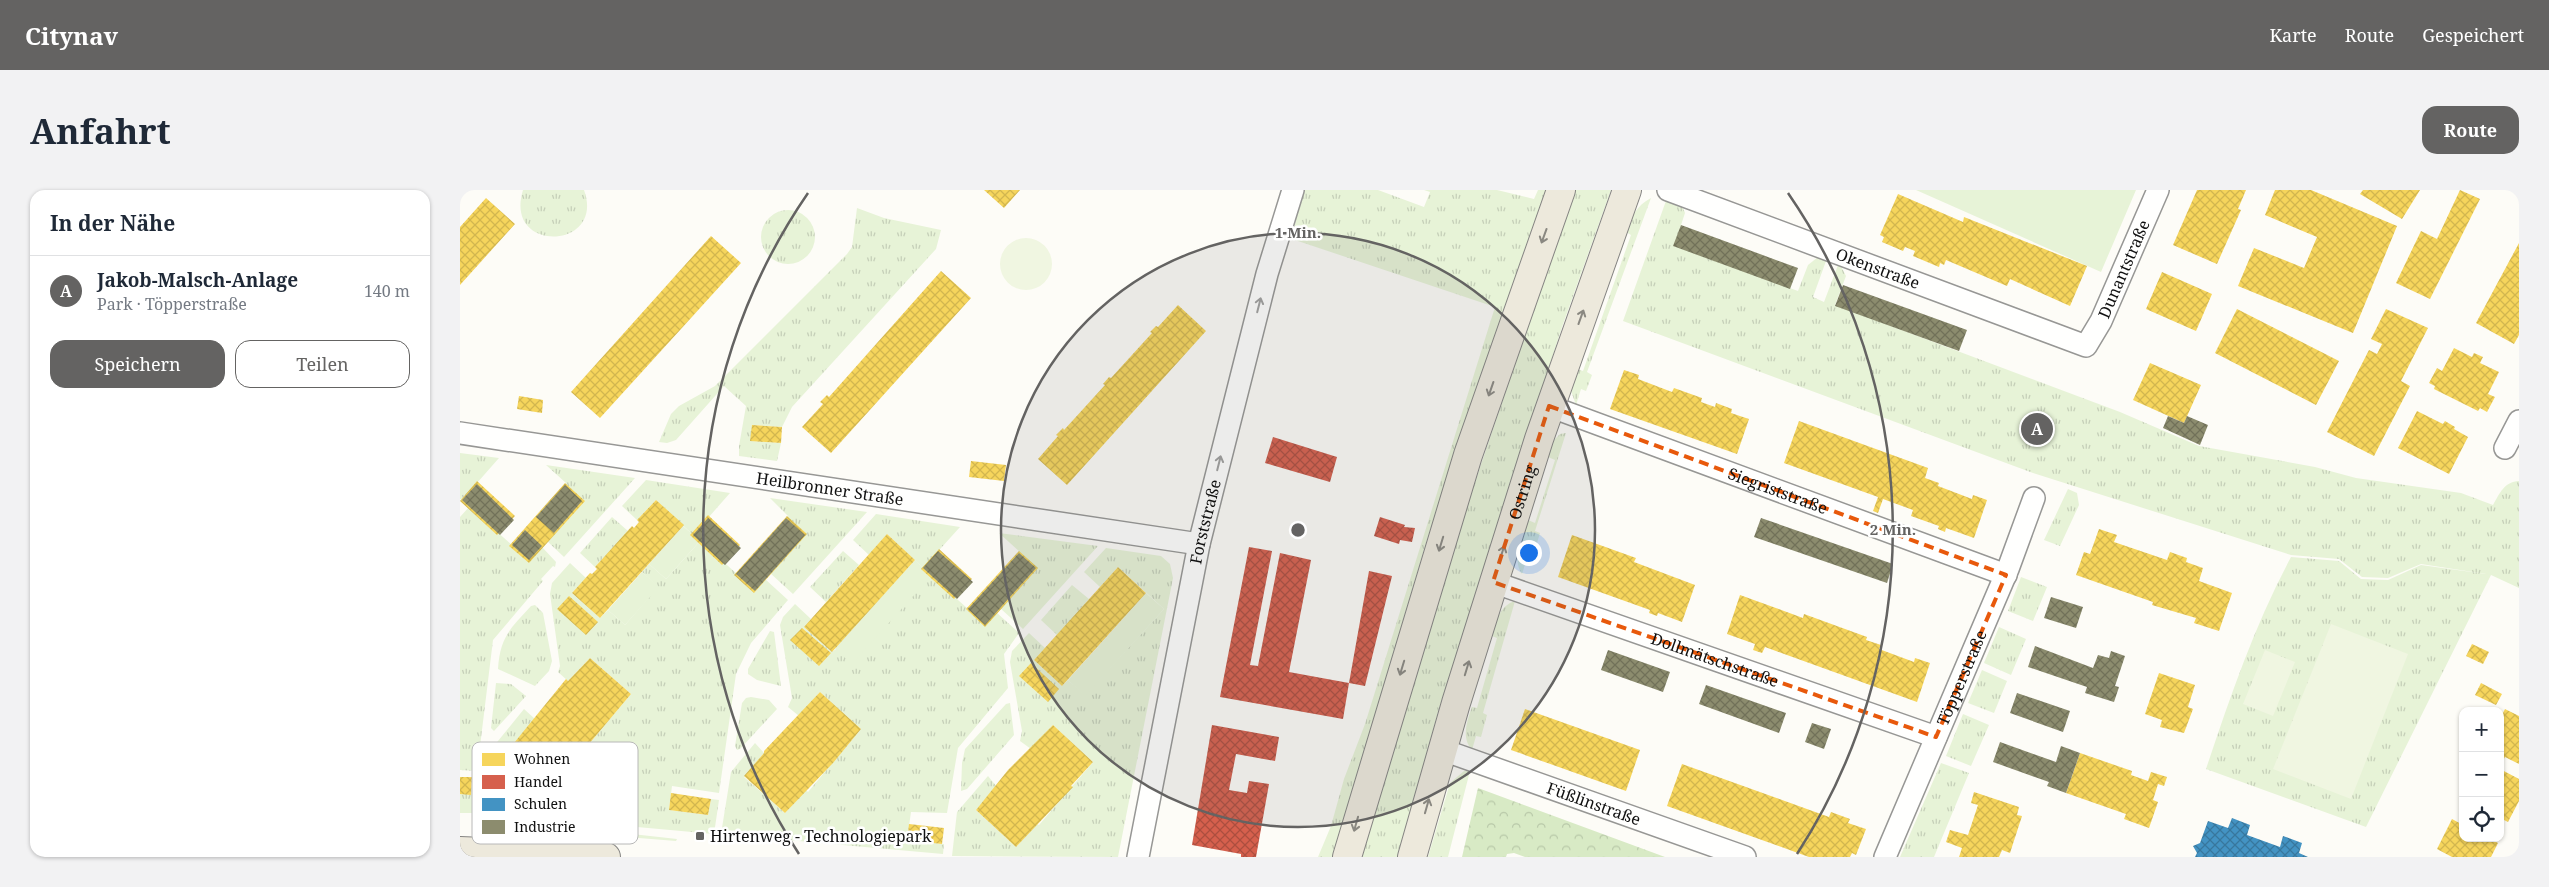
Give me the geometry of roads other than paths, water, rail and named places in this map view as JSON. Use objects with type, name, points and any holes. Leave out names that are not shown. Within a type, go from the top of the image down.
[{"type":"main road","points":[[1347,857],[1468,455],[1561,190]]},
{"type":"main road","name":"Ostring","points":[[1412,857],[1493,582],[1549,406],[1628,190]]},
{"type":"main road","points":[[460,851],[606,857]]},
{"type":"street","name":"Forststraße","points":[[1138,857],[1199,544],[1266,274],[1293,190]]},
{"type":"street","name":"Okenstraße","points":[[1668,190],[2086,346]]},
{"type":"street","name":"Dunantstraße","points":[[2086,346],[2101,321],[2158,190]]},
{"type":"street","name":"Siegriststraße","points":[[1549,406],[2006,575]]},
{"type":"street","points":[[2505,448],[2519,421]]},
{"type":"street","name":"Heilbronner Straße","points":[[460,433],[1199,544]]},
{"type":"street","name":"Töpperstraße","points":[[1885,857],[2006,575],[2034,498]]},
{"type":"street","name":"Dollmätschstraße","points":[[1493,582],[1936,737]]},
{"type":"street","name":"Füßlinstraße","points":[[1443,750],[1745,857]]},
{"type":"place","name":"Jakob-Malsch-Anlage","points":[[2037,429]]},
{"type":"place","name":"Hirtenweg - Technologiepark","points":[[700,836]]}]
